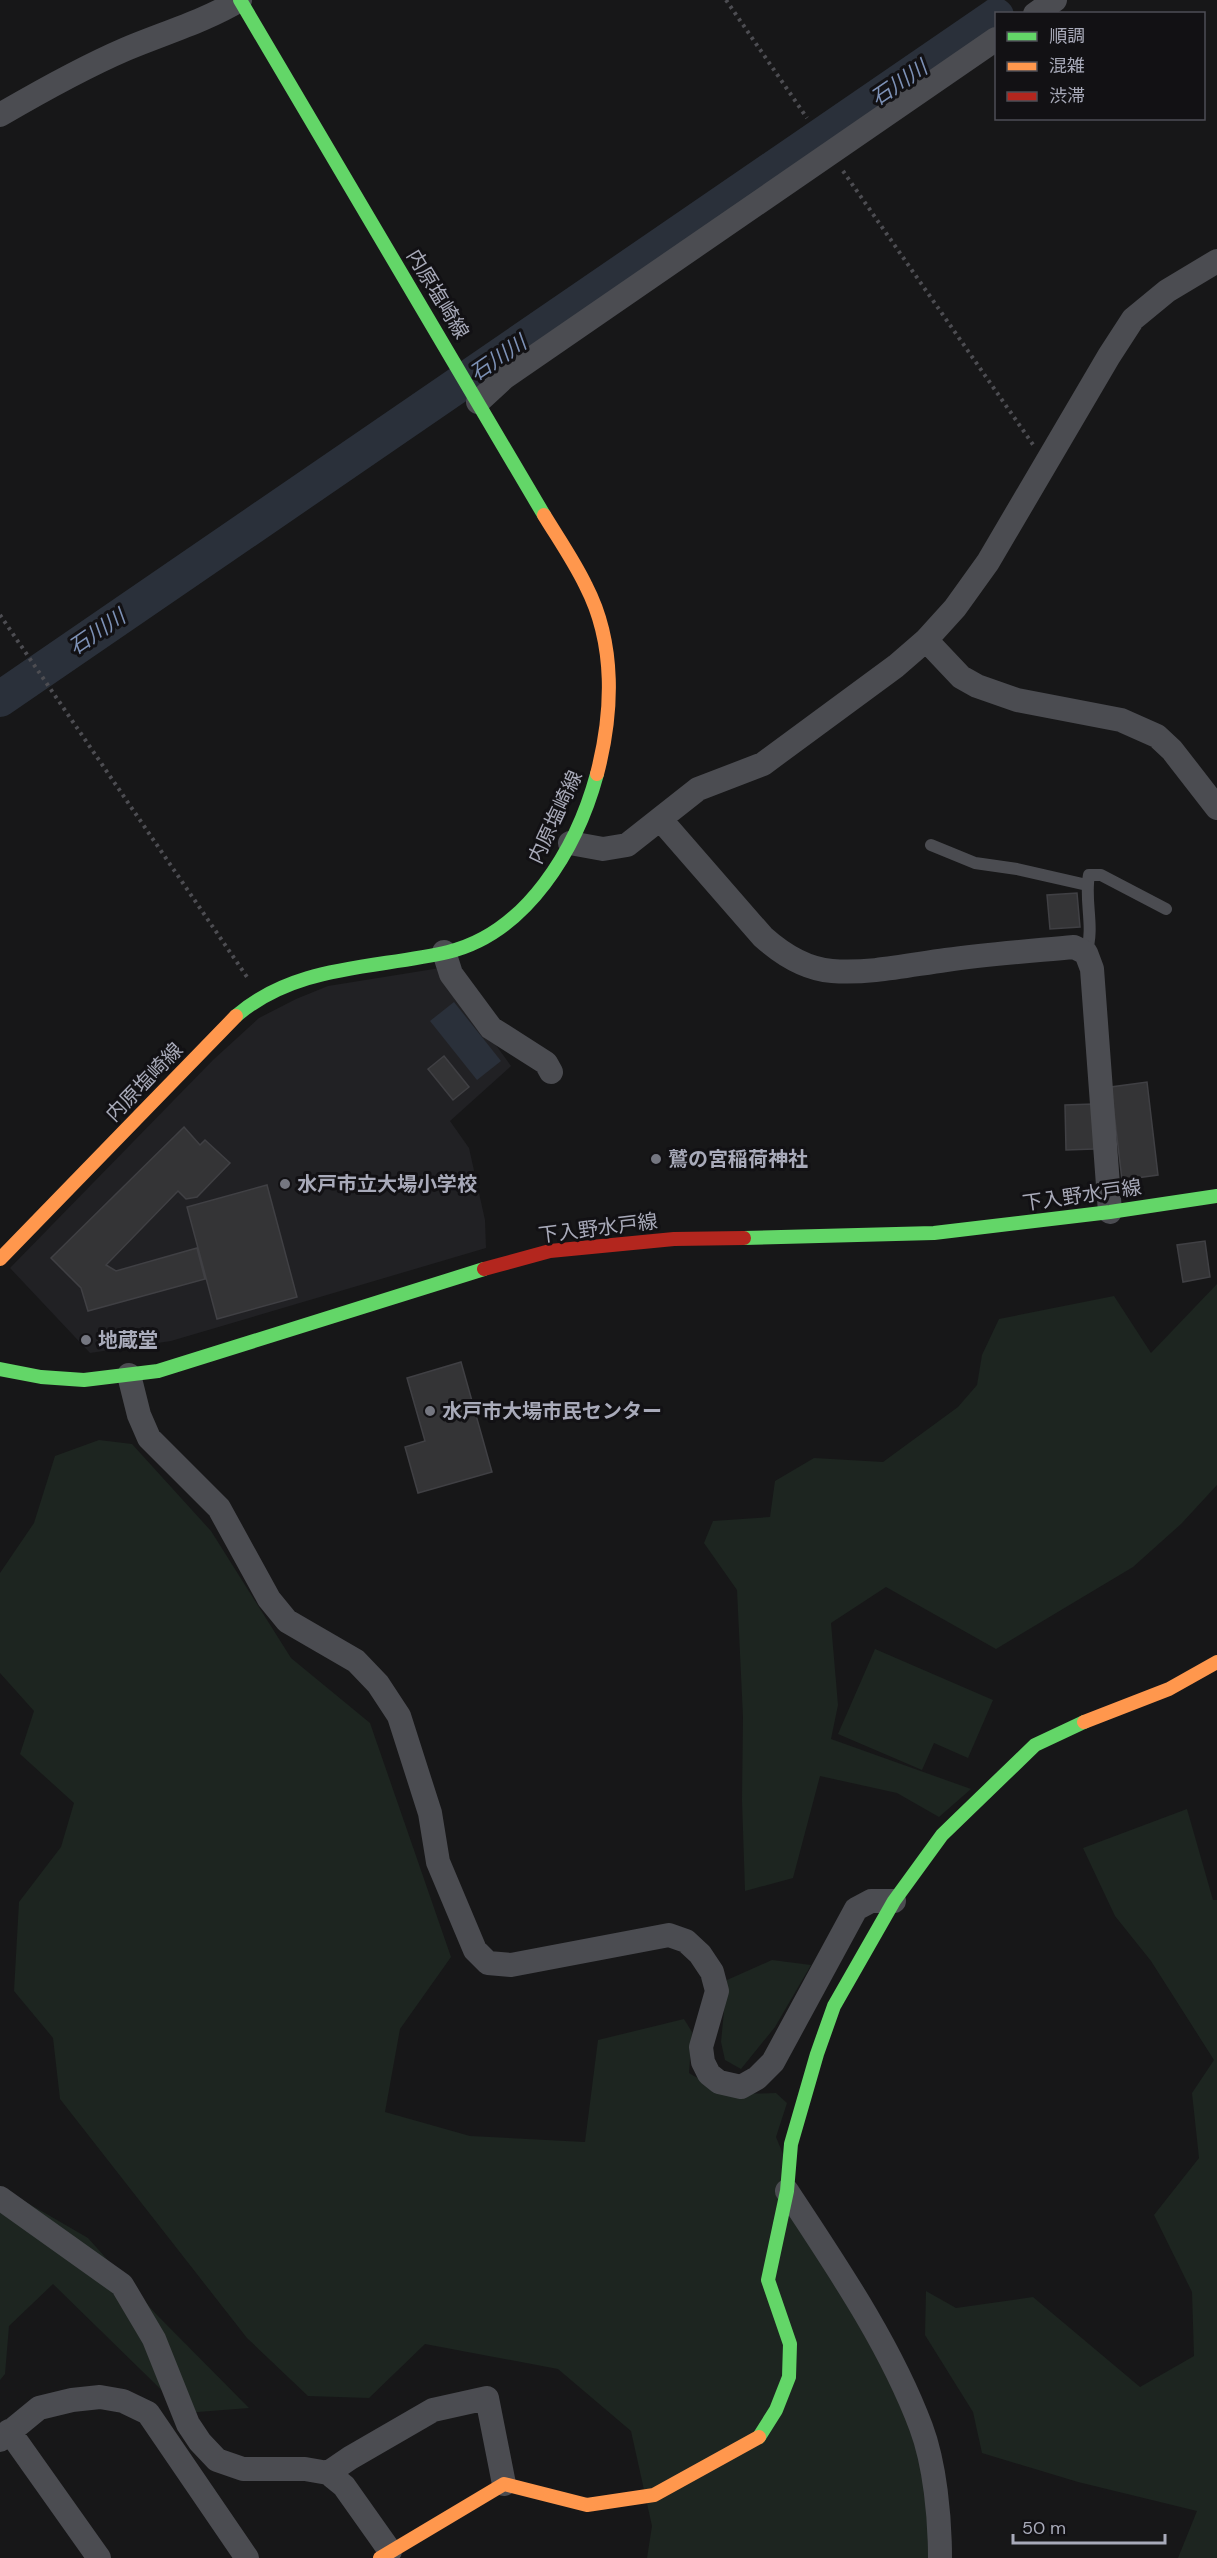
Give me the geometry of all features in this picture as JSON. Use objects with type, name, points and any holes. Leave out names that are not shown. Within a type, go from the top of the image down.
[{"type":"main road","name":"内原塩崎線","points":[[0,1259],[206,1046],[239,1014],[261,997],[293,982],[325,972],[444,952],[466,946],[514,917],[546,883],[570,843],[595,783],[607,729],[609,673],[605,644],[587,587],[240,0]]},
{"type":"main road","name":"下入野水戸線","points":[[0,1369],[63,1379],[106,1379],[129,1375],[198,1360],[474,1272],[550,1251],[674,1239],[887,1236],[1110,1212],[1217,1196]]},
{"type":"main road","points":[[385,2554],[504,2484],[587,2505],[654,2495],[718,2462],[760,2436],[776,2410],[789,2377],[790,2344],[768,2280],[787,2191],[791,2144],[820,2044],[834,2006],[894,1901],[942,1835],[999,1777],[1035,1745],[1075,1725],[1169,1689],[1217,1662]]},
{"type":"street","points":[[0,115],[65,78],[240,0]]},
{"type":"street","points":[[1038,12],[1054,0]]},
{"type":"street","points":[[475,397],[995,40]]},
{"type":"street","points":[[570,843],[603,849],[627,845],[698,789],[763,764],[896,666],[955,608],[988,562],[1133,319],[1167,291],[1217,261]]},
{"type":"street","points":[[926,639],[961,677],[977,686],[1017,700],[1121,720],[1157,736],[1172,750],[1217,808]]},
{"type":"street","points":[[661,819],[763,937],[776,949],[808,966],[831,971],[864,971],[960,958],[1074,947],[1086,952],[1092,969],[1110,1212]]},
{"type":"street","points":[[444,952],[451,974],[491,1028],[546,1063],[551,1072]]},
{"type":"street","points":[[129,1375],[139,1414],[149,1438],[219,1508],[269,1599],[286,1621],[356,1661],[378,1684],[399,1716],[430,1813],[438,1862],[475,1950],[488,1963],[511,1965],[669,1935],[686,1941],[700,1954],[712,1972],[717,1991],[701,2047],[703,2061],[709,2074],[720,2082],[741,2086],[757,2078],[773,2062],[856,1909],[871,1901],[894,1901]]},
{"type":"street","points":[[787,2191],[847,2284],[909,2397],[922,2429],[937,2500],[940,2558]]},
{"type":"street","points":[[0,2198],[122,2285],[154,2339],[188,2424],[200,2442],[217,2460],[243,2469],[305,2469],[328,2473],[344,2486],[385,2554]]},
{"type":"street","points":[[99,2558],[5,2435],[39,2408],[72,2400],[100,2397],[123,2401],[148,2413],[247,2558]]},
{"type":"street","points":[[328,2473],[433,2410],[487,2398],[504,2484]]},
{"type":"lane","points":[[931,844],[975,863],[1017,869],[1087,885]]},
{"type":"lane","points":[[1086,952],[1090,940],[1087,885],[1089,875],[1101,875],[1166,909]]},
{"type":"path","points":[[726,0],[807,118]]},
{"type":"path","points":[[831,152],[1046,464]]},
{"type":"path","points":[[0,615],[261,997]]},
{"type":"shaded area","name":"水戸市立大場小学校","points":[[440,968],[511,1066],[450,1121],[469,1148],[485,1220],[486,1248],[171,1341],[90,1353],[10,1268],[213,1060],[259,1018],[328,986]]},
{"type":"shaded area","points":[[454,1002],[501,1061],[477,1080],[430,1021]]},
{"type":"shaded area","points":[[1217,1284],[1217,1485],[1181,1524],[1133,1567],[996,1649],[886,1587],[831,1623],[838,1705],[831,1739],[971,1789],[939,1817],[897,1793],[820,1776],[793,1878],[745,1891],[742,1800],[743,1717],[737,1590],[704,1543],[713,1521],[770,1517],[775,1481],[814,1458],[883,1462],[958,1407],[977,1385],[982,1355],[999,1319],[1114,1296],[1151,1353]]},
{"type":"shaded area","points":[[99,1440],[132,1444],[211,1531],[291,1658],[370,1723],[451,1957],[400,2029],[385,2112],[470,2136],[585,2142],[598,2040],[684,2019],[692,2032],[689,2073],[721,2089],[751,2094],[776,2093],[787,2103],[776,2137],[838,2288],[895,2390],[913,2428],[927,2502],[932,2558],[647,2558],[652,2526],[631,2431],[558,2369],[425,2344],[369,2398],[308,2396],[247,2338],[60,2099],[53,2038],[14,1991],[19,1902],[61,1847],[74,1803],[20,1754],[34,1711],[0,1673],[0,1573],[34,1523],[55,1456]]},
{"type":"shaded area","points":[[875,1649],[993,1700],[968,1758],[934,1743],[922,1770],[838,1734]]},
{"type":"shaded area","points":[[1187,1809],[1213,1900],[1217,1900],[1217,2558],[1178,2558],[1197,2511],[1078,2482],[982,2453],[973,2412],[925,2335],[926,2291],[956,2308],[1033,2297],[1140,2387],[1194,2356],[1192,2292],[1154,2215],[1199,2158],[1192,2093],[1214,2060],[1151,1961],[1115,1916],[1083,1848]]},
{"type":"shaded area","points":[[772,1960],[811,1965],[775,2027],[741,2069],[725,2060],[721,2042],[727,1980]]},
{"type":"shaded area","points":[[0,2187],[88,2238],[156,2314],[249,2408],[185,2413],[53,2284],[9,2326],[5,2374],[0,2380]]},
{"type":"building","points":[[1077,893],[1080,927],[1050,929],[1047,895]]},
{"type":"building","points":[[444,1056],[469,1087],[453,1100],[428,1069]]},
{"type":"building","points":[[1147,1082],[1158,1175],[1122,1180],[1111,1087]]},
{"type":"building","points":[[1093,1104],[1094,1149],[1066,1150],[1065,1105]]},
{"type":"building","points":[[184,1127],[200,1145],[205,1140],[230,1163],[197,1197],[186,1199],[178,1191],[106,1265],[116,1271],[197,1248],[205,1279],[88,1311],[81,1288],[51,1258]]},
{"type":"building","points":[[267,1185],[297,1297],[217,1319],[187,1207]]},
{"type":"building","points":[[1205,1241],[1210,1277],[1183,1282],[1177,1245]]},
{"type":"building","points":[[461,1362],[492,1472],[418,1493],[405,1447],[425,1441],[407,1378]]},
{"type":"waterway","name":"石川川","points":[[0,699],[995,17]]},
{"type":"traffic: fast","points":[[240,0],[544,515]]},
{"type":"traffic: fast","points":[[236,1016],[259,999],[284,986],[310,977],[448,952],[476,942],[502,927],[525,907],[545,884],[562,858],[588,802],[597,774]]},
{"type":"traffic: fast","points":[[744,1238],[934,1233],[1110,1212],[1217,1196]]},
{"type":"traffic: fast","points":[[0,1369],[41,1377],[84,1380],[158,1371],[484,1269]]},
{"type":"traffic: fast","points":[[759,2437],[776,2410],[789,2377],[790,2344],[768,2280],[787,2191],[791,2144],[817,2054],[834,2006],[894,1901],[942,1835],[1035,1745],[1084,1722]]},
{"type":"traffic: slow","points":[[544,515],[581,577],[596,608],[603,631],[609,679],[608,703],[597,774]]},
{"type":"traffic: slow","points":[[0,1259],[236,1016]]},
{"type":"traffic: slow","points":[[1084,1722],[1169,1689],[1217,1662]]},
{"type":"traffic: slow","points":[[380,2558],[504,2484],[587,2505],[654,2495],[759,2437]]},
{"type":"traffic: jam","points":[[484,1269],[550,1251],[674,1239],[744,1238]]},
{"type":"place","name":"鷲の宮稲荷神社","points":[[656,1159]]},
{"type":"place","name":"水戸市立大場小学校","points":[[285,1184]]},
{"type":"place","name":"地蔵堂","points":[[86,1340]]},
{"type":"place","name":"水戸市大場市民センター","points":[[430,1411]]}]
